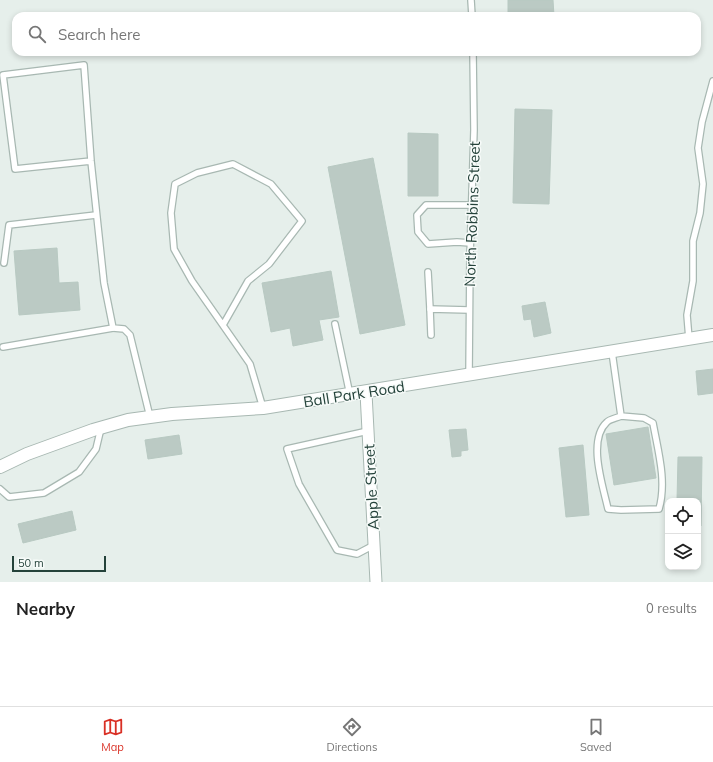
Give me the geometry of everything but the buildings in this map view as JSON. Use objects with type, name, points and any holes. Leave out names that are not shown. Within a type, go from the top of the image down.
[{"type":"street","name":"Ball Park Road","points":[[0,467],[27,454],[128,420],[172,414],[263,408],[366,393],[713,335]]},
{"type":"street","name":"Apple Street","points":[[366,393],[376,582]]},
{"type":"lane","points":[[471,0],[472,12]]},
{"type":"lane","name":"North Robbins Street","points":[[469,376],[470,243],[474,115],[473,56]]},
{"type":"lane","points":[[91,161],[15,169],[3,75],[84,65],[96,215],[104,283],[113,328]]},
{"type":"lane","points":[[689,339],[687,315],[693,281],[693,241],[700,214],[703,184],[698,148],[702,122],[713,81]]},
{"type":"lane","points":[[223,325],[248,281],[269,264],[302,221],[271,184],[233,164],[198,173],[176,184],[171,213],[174,249],[192,281],[250,364],[263,408]]},
{"type":"lane","points":[[470,243],[457,242],[428,244],[418,232],[417,214],[426,205],[472,205]]},
{"type":"lane","points":[[4,263],[9,224],[96,215]]},
{"type":"lane","points":[[428,272],[431,335]]},
{"type":"lane","points":[[430,308],[469,310]]},
{"type":"lane","points":[[336,324],[350,395]]},
{"type":"lane","points":[[3,347],[113,328],[124,329],[130,335],[150,417]]},
{"type":"lane","points":[[612,351],[621,416]]},
{"type":"lane","points":[[621,416],[644,418],[653,423],[662,473],[662,500],[659,509],[608,509],[596,458],[599,432],[607,421],[621,416]]},
{"type":"lane","points":[[0,489],[10,497],[44,493],[80,472],[96,449],[101,428]]},
{"type":"lane","points":[[368,431],[287,449],[299,484],[337,550],[357,554],[374,546]]}]
